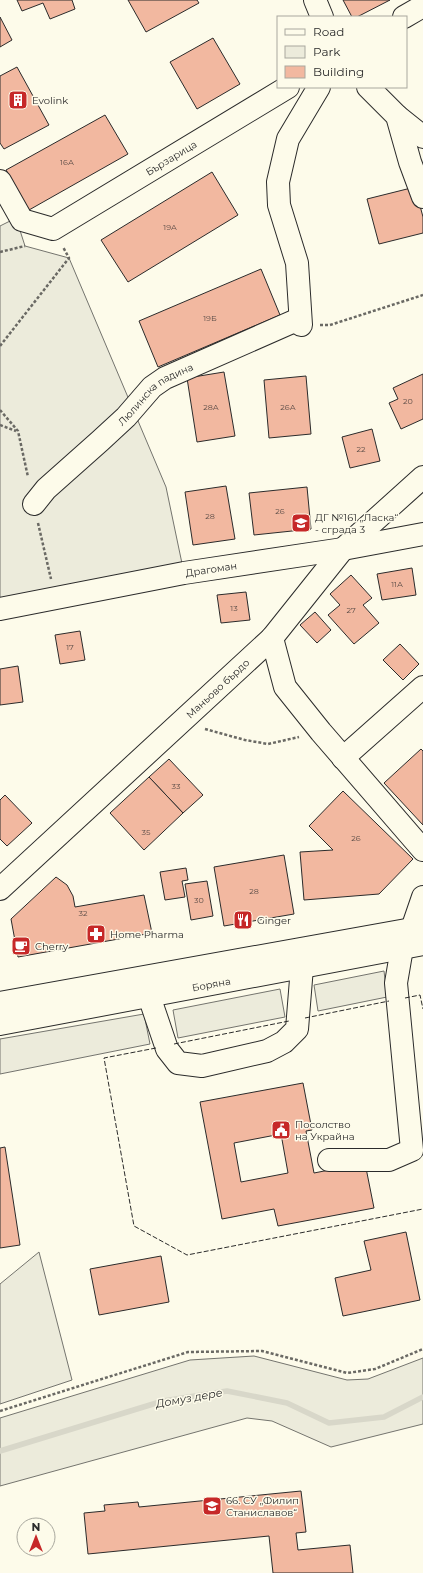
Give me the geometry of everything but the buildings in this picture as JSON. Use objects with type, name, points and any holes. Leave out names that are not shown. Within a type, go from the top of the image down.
[{"type":"street","points":[[315,0],[322,16]]},
{"type":"street","points":[[406,16],[423,6]]},
{"type":"street","name":"Бързарица","points":[[53,229],[286,88]]},
{"type":"street","points":[[300,322],[297,263],[279,205],[278,182],[288,139],[318,88]]},
{"type":"street","points":[[369,88],[397,116],[423,137]]},
{"type":"street","points":[[397,116],[410,162],[423,197]]},
{"type":"street","points":[[0,181],[22,220],[53,229]]},
{"type":"street","name":"Люлинска падина","points":[[34,504],[46,489],[126,417],[152,387],[165,378],[300,322]]},
{"type":"street","name":"Маньово бърдо","points":[[0,889],[272,638],[343,549],[423,478]]},
{"type":"street","name":"Драгоман","points":[[0,609],[184,573],[343,549],[423,534]]},
{"type":"street","points":[[272,638],[285,688],[343,758],[423,850]]},
{"type":"street","points":[[343,758],[423,687]]},
{"type":"street","points":[[419,934],[423,897]]},
{"type":"street","name":"Боряна","points":[[0,1024],[402,948],[419,934]]},
{"type":"street","name":"Боряна","points":[[0,1003],[419,934]]},
{"type":"street","points":[[329,1160],[389,1160],[412,1150],[396,983],[402,948]]},
{"type":"street","points":[[149,996],[167,1049],[178,1063],[202,1066],[267,1051],[284,1042],[297,1030],[302,967]]},
{"type":"path","points":[[0,346],[69,258],[53,229]]},
{"type":"path","points":[[0,252],[24,246]]},
{"type":"path","points":[[300,322],[330,325],[423,295]]},
{"type":"path","points":[[0,424],[18,431]]},
{"type":"path","points":[[182,720],[220,734],[268,744],[321,732]]},
{"type":"path","points":[[0,1411],[188,1352],[262,1351],[347,1373],[375,1369],[423,1348]]},
{"type":"green space","points":[[16,218],[25,246],[69,258],[166,487],[184,573],[0,609],[0,226]]},
{"type":"green space","points":[[384,971],[387,997],[318,1011],[314,985]]},
{"type":"green space","points":[[280,989],[285,1017],[178,1038],[173,1010]]},
{"type":"green space","points":[[144,1014],[150,1044],[0,1074],[0,1039]]},
{"type":"green space","points":[[39,1252],[72,1380],[0,1404],[0,1284]]},
{"type":"green space","points":[[254,1356],[347,1380],[368,1379],[423,1358],[423,1424],[331,1447],[272,1421],[247,1418],[0,1486],[0,1418],[190,1360]]},
{"type":"waterway","name":"Домуз дере","points":[[0,1451],[163,1401],[227,1391],[287,1403],[329,1423],[384,1417],[423,1397]]},
{"type":"fence","points":[[405,998],[420,995],[423,1009]]},
{"type":"fence","points":[[305,1018],[389,1001]]},
{"type":"fence","points":[[174,1044],[289,1021]]},
{"type":"fence","points":[[156,1048],[104,1058],[134,1226],[187,1255],[423,1209]]},
{"type":"place","name":"Evolink","points":[[18,100]]},
{"type":"place","name":"ДГ №161 „Ласка“ - сграда 3","points":[[301,523]]},
{"type":"place","name":"Ginger","points":[[243,920]]},
{"type":"place","name":"Home Pharma","points":[[96,934]]},
{"type":"place","name":"Cherry","points":[[21,946]]},
{"type":"place","name":"Посолство на Украйна","points":[[281,1130]]},
{"type":"place","name":"66. СУ „Филип Станиславов“","points":[[212,1506]]}]
